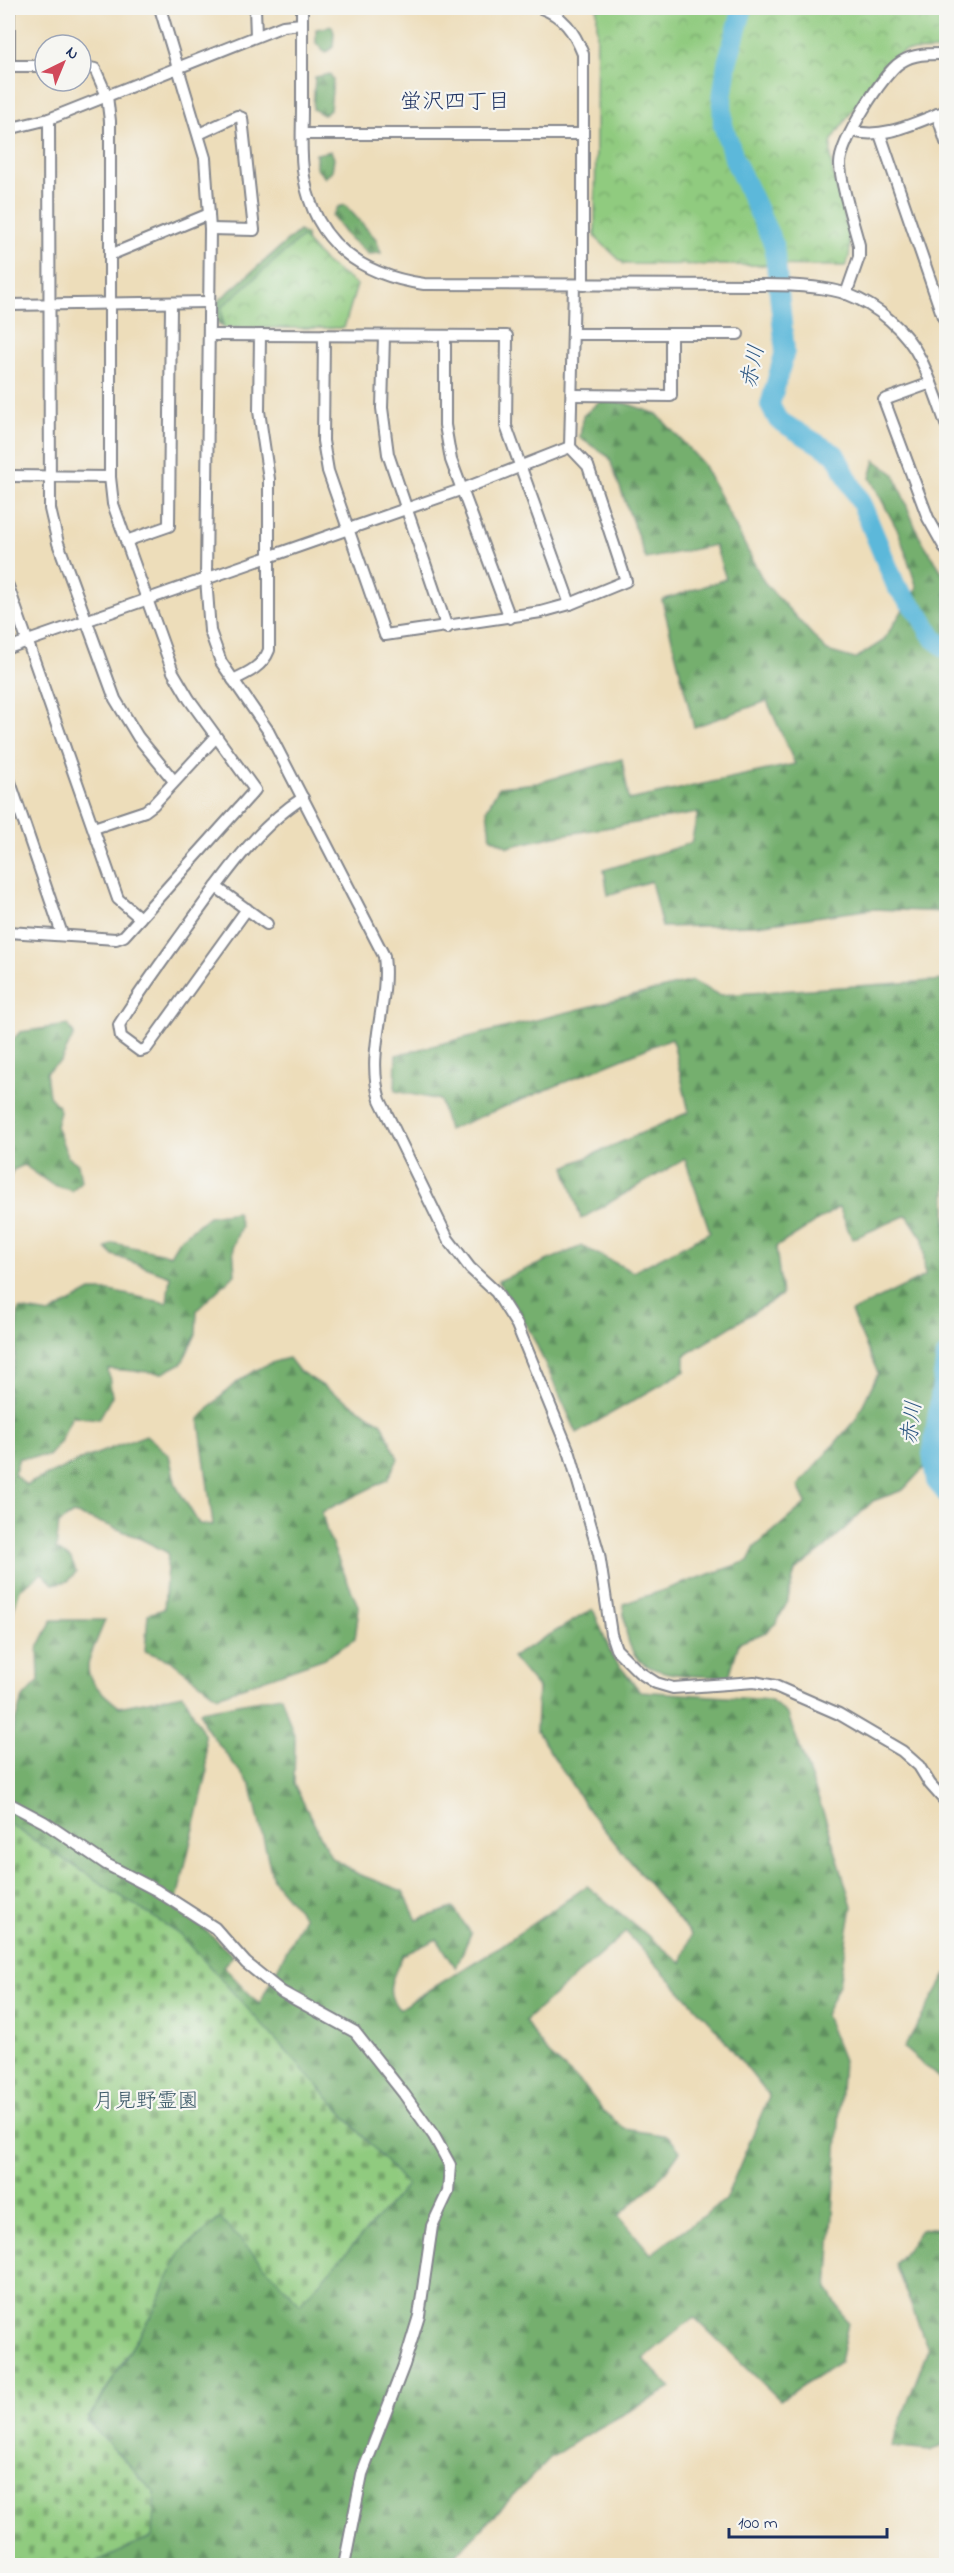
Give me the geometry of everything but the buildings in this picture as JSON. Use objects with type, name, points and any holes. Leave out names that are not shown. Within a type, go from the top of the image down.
[{"type":"street","points":[[9,8],[8,66],[33,66]]},
{"type":"street","points":[[160,8],[200,134],[205,158],[210,229],[206,578],[213,645],[233,680],[267,729],[384,956],[387,976],[374,1054],[375,1085],[380,1100],[448,1239],[470,1268],[496,1292],[508,1307],[517,1325],[570,1454],[599,1554],[611,1634],[616,1649],[639,1672],[656,1683],[673,1688],[754,1682],[775,1686],[839,1714],[902,1751],[919,1766],[930,1784],[946,1802]]},
{"type":"street","points":[[255,8],[256,36]]},
{"type":"street","points":[[302,8],[303,176],[316,215],[327,233],[341,249],[378,274],[424,285],[765,285],[792,286],[846,294],[892,321],[910,341],[931,383],[946,424]]},
{"type":"street","points":[[324,334],[323,441],[328,471],[385,635],[510,618],[570,604],[626,581],[588,466],[570,447],[583,134],[583,54],[576,36],[563,20],[541,8]]},
{"type":"street","points":[[8,129],[49,119],[283,26],[302,24]]},
{"type":"street","points":[[846,294],[859,257],[859,245],[840,165],[841,150],[886,76],[899,63],[912,56],[946,54]]},
{"type":"street","points":[[8,932],[116,939],[124,936],[255,790],[189,699],[173,672],[113,504],[110,477],[108,304],[110,121],[107,96],[93,69]]},
{"type":"street","points":[[852,131],[866,135],[880,134],[942,113],[946,142]]},
{"type":"street","points":[[200,134],[237,116],[242,118],[254,230],[210,229]]},
{"type":"street","points":[[49,119],[50,509],[58,543],[115,699],[138,736],[174,782]]},
{"type":"street","points":[[302,134],[583,134]]},
{"type":"street","points":[[880,134],[943,317],[946,316]]},
{"type":"street","points":[[110,255],[209,214]]},
{"type":"street","points":[[8,305],[209,302]]},
{"type":"street","points":[[126,541],[169,526],[171,303]]},
{"type":"street","points":[[573,334],[738,334]]},
{"type":"street","points":[[573,394],[671,396],[671,334]]},
{"type":"street","points":[[210,335],[507,336],[507,426],[570,604]]},
{"type":"street","points":[[233,680],[250,672],[265,659],[268,650],[269,479],[259,411],[260,335]]},
{"type":"street","points":[[384,336],[384,429],[387,454],[447,628]]},
{"type":"street","points":[[445,336],[447,444],[510,618]]},
{"type":"street","points":[[931,383],[884,400],[928,518],[946,549]]},
{"type":"street","points":[[8,648],[462,489],[570,447]]},
{"type":"street","points":[[8,476],[110,477]]},
{"type":"street","points":[[8,586],[118,898],[140,918]]},
{"type":"street","points":[[94,828],[145,811],[216,737]]},
{"type":"street","points":[[8,776],[62,934]]},
{"type":"street","points":[[247,909],[146,1049],[140,1051],[121,1036],[119,1025],[216,887],[267,826],[287,807],[303,798]]},
{"type":"street","points":[[216,887],[267,924]]},
{"type":"street","points":[[8,1803],[44,1822],[106,1864],[156,1890],[215,1928],[246,1963],[282,1992],[355,2032],[434,2136],[450,2165],[448,2192],[432,2226],[419,2316],[404,2365],[362,2474],[344,2565]]},
{"type":"green space","points":[[597,8],[946,8],[946,50],[904,51],[884,64],[832,140],[833,172],[849,242],[849,256],[845,266],[624,264],[595,237]]},
{"type":"green space","points":[[332,26],[333,47],[325,53],[316,43],[316,29]]},
{"type":"green space","points":[[330,74],[333,80],[330,110],[324,115],[313,109],[315,77]]},
{"type":"green space","points":[[331,151],[334,158],[332,171],[325,178],[316,168],[316,154]]},
{"type":"green space","points":[[345,205],[376,239],[381,253],[368,254],[346,235],[332,216],[338,207]]},
{"type":"green space","points":[[299,231],[306,235],[307,249],[232,326],[219,325],[218,301]]},
{"type":"green space","points":[[302,237],[326,263],[357,285],[344,328],[223,328],[222,307]]},
{"type":"green space","points":[[600,401],[625,403],[657,414],[703,464],[764,582],[827,651],[855,659],[883,641],[917,588],[899,533],[870,478],[875,460],[894,474],[919,536],[946,578],[946,912],[873,909],[757,925],[662,927],[651,881],[608,895],[604,870],[691,843],[698,813],[555,836],[508,847],[490,837],[487,809],[499,787],[537,783],[622,759],[629,800],[795,764],[767,701],[694,727],[662,600],[726,579],[715,545],[646,559],[609,457],[580,438],[583,416]]},
{"type":"green space","points":[[946,980],[946,1465],[935,1456],[903,1490],[873,1501],[825,1548],[795,1571],[787,1603],[776,1623],[766,1632],[739,1643],[729,1677],[681,1675],[656,1670],[638,1659],[630,1647],[623,1604],[748,1561],[755,1547],[806,1503],[798,1486],[856,1419],[878,1373],[851,1312],[925,1276],[923,1239],[907,1215],[852,1239],[839,1207],[776,1247],[782,1295],[685,1355],[685,1371],[577,1433],[531,1333],[498,1281],[582,1246],[633,1272],[710,1232],[685,1159],[581,1219],[565,1167],[689,1112],[672,1038],[448,1130],[440,1100],[395,1091],[396,1055],[692,981],[719,995]]},
{"type":"green space","points":[[68,1025],[74,1034],[61,1061],[46,1072],[49,1096],[60,1112],[56,1126],[68,1157],[78,1164],[81,1181],[72,1191],[51,1184],[24,1165],[13,1170],[8,1181],[8,1045],[20,1032]]},
{"type":"green space","points":[[237,1212],[241,1226],[233,1246],[235,1274],[197,1310],[196,1334],[182,1363],[163,1373],[108,1369],[112,1396],[99,1419],[72,1416],[60,1442],[48,1456],[19,1458],[14,1474],[26,1485],[78,1461],[146,1435],[169,1455],[176,1486],[199,1524],[213,1525],[199,1419],[229,1389],[251,1373],[275,1361],[289,1358],[299,1371],[382,1423],[398,1459],[387,1480],[322,1512],[327,1533],[359,1608],[355,1639],[325,1658],[217,1696],[171,1661],[145,1651],[148,1614],[164,1609],[168,1553],[110,1526],[73,1514],[59,1523],[56,1549],[71,1559],[76,1572],[68,1581],[53,1584],[42,1573],[20,1589],[11,1618],[8,1620],[8,1380],[14,1364],[19,1309],[49,1314],[91,1291],[110,1291],[167,1303],[170,1276],[113,1255],[106,1248],[113,1243],[170,1255],[179,1240],[209,1216]]},
{"type":"green space","points":[[593,1609],[613,1658],[640,1691],[770,1700],[788,1715],[826,1820],[852,1906],[839,1984],[825,2015],[843,2060],[828,2290],[848,2323],[840,2362],[780,2400],[694,2317],[643,2359],[671,2388],[579,2439],[549,2459],[446,2565],[91,2565],[155,2493],[87,2422],[152,2314],[181,2251],[220,2218],[8,1839],[8,1745],[22,1699],[39,1681],[38,1648],[52,1620],[105,1620],[89,1659],[88,1668],[95,1685],[104,1695],[119,1707],[183,1694],[204,1734],[207,1774],[176,1903],[233,1956],[223,1966],[259,2004],[304,1917],[273,1880],[251,1786],[205,1727],[200,1711],[281,1696],[295,1738],[294,1784],[331,1857],[358,1874],[403,1891],[417,1920],[453,1908],[471,1933],[456,1968],[437,1939],[403,1955],[393,1976],[390,1989],[391,1996],[399,2009],[499,1947],[587,1886],[681,1963],[691,1935],[589,1811],[536,1730],[538,1688],[512,1657]],"holes":[[[626,1932],[715,2028],[769,2096],[725,2200],[651,2254],[619,2216],[663,2175],[680,2151],[668,2136],[625,2129],[602,2110],[585,2087],[546,2052],[525,2021]]]},
{"type":"green space","name":"月見野霊園","points":[[8,1823],[181,1935],[407,2185],[300,2304],[220,2218],[181,2251],[152,2314],[87,2421],[155,2493],[152,2537],[91,2565],[8,2565]]},
{"type":"green space","points":[[946,1975],[946,2084],[904,2048]]},
{"type":"green space","points":[[946,2225],[946,2444],[930,2450],[891,2446],[928,2349],[895,2264],[921,2230]]},
{"type":"waterway","name":"赤川","points":[[743,8],[727,63],[722,99],[723,125],[735,161],[774,245],[785,351],[770,405],[778,420],[835,454],[863,507],[896,586],[919,614],[934,639],[946,648]]},
{"type":"waterway","name":"赤川","points":[[946,1356],[932,1455],[936,1481],[946,1493]]},
{"type":"district","name":"蛍沢四丁目","points":[[455,103]]}]
